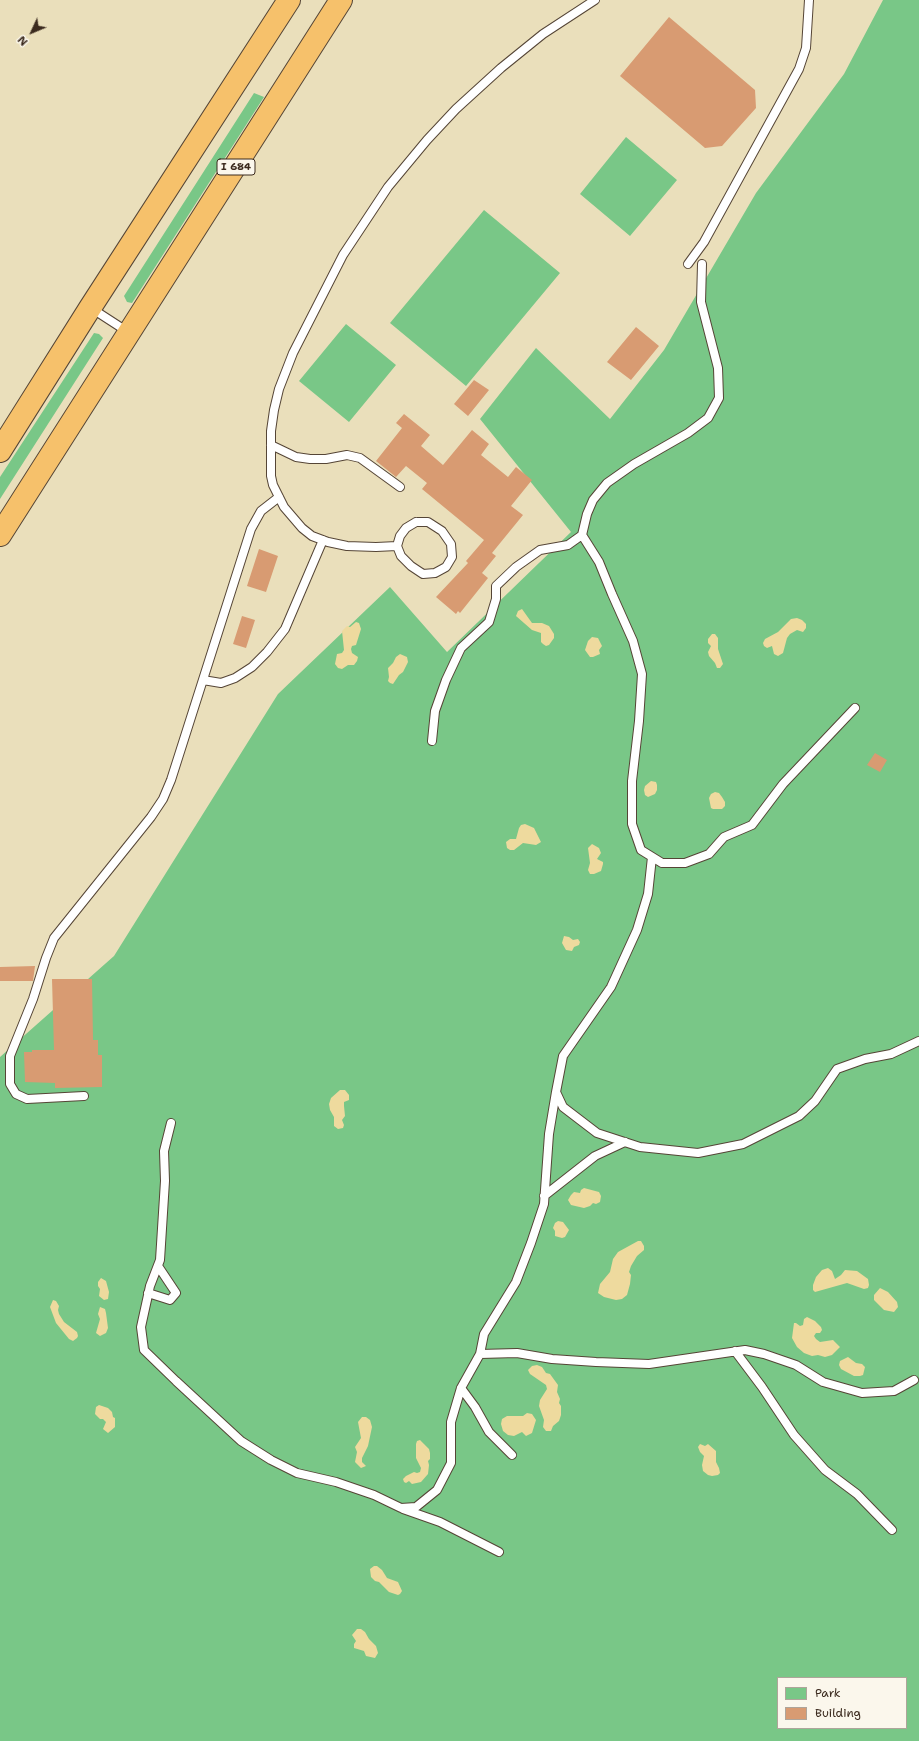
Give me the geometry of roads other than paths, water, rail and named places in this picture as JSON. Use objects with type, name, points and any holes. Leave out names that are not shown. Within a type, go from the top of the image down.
[{"type":"highway","points":[[0,451],[90,308],[289,0]]},
{"type":"highway","name":"I 684","points":[[0,535],[341,0]]},
{"type":"lane","points":[[397,546],[376,548],[347,546],[323,540],[312,536],[302,528],[284,506],[273,485],[271,476],[271,445],[274,410],[279,389],[293,353],[343,254],[388,187],[427,140],[456,109],[500,68],[543,34],[596,0]]},
{"type":"lane","points":[[688,264],[704,242],[799,69],[806,48],[808,0]]},
{"type":"lane","points":[[432,741],[435,711],[446,680],[461,648],[489,622],[496,599],[496,586],[516,567],[540,550],[568,545],[582,535],[587,514],[593,500],[607,484],[634,464],[693,429],[708,418],[719,398],[718,368],[702,302],[702,264]]},
{"type":"lane","points":[[90,308],[130,333]]},
{"type":"lane","points":[[271,445],[296,457],[310,459],[347,455],[360,458],[400,487]]},
{"type":"lane","points":[[84,1096],[27,1098],[16,1094],[10,1084],[10,1056],[33,999],[54,938],[151,817],[163,799],[171,780],[251,528],[261,511],[279,497]]},
{"type":"lane","points":[[416,522],[428,522],[442,531],[451,544],[452,557],[446,567],[435,573],[422,574],[401,556],[397,546],[400,536],[406,528],[416,522]]},
{"type":"lane","points":[[582,535],[599,562],[612,594],[634,640],[642,674],[639,721],[632,781],[632,824],[641,850],[662,863],[685,863],[709,854],[724,837],[752,825],[784,784],[855,708]]},
{"type":"lane","points":[[203,680],[221,682],[235,678],[252,667],[267,652],[285,629],[323,540]]},
{"type":"lane","points":[[401,1508],[416,1507],[437,1490],[451,1462],[451,1422],[461,1388],[480,1354],[484,1334],[516,1282],[542,1211],[549,1134],[563,1056],[611,987],[637,930],[648,894],[652,856]]},
{"type":"lane","points":[[556,1092],[563,1108],[597,1133],[640,1147],[698,1153],[743,1144],[799,1116],[815,1101],[837,1069],[865,1059],[890,1054],[919,1040]]},
{"type":"lane","points":[[171,1123],[164,1151],[165,1181],[160,1260],[148,1293],[141,1327],[144,1350],[241,1441],[271,1460],[297,1473],[336,1482],[374,1495],[401,1508],[440,1522],[499,1552]]},
{"type":"lane","points":[[544,1196],[595,1156],[625,1142]]},
{"type":"lane","points":[[148,1293],[170,1300],[176,1293],[158,1266]]},
{"type":"lane","points":[[480,1354],[517,1353],[552,1359],[649,1364],[745,1350],[764,1354],[796,1365],[823,1382],[862,1393],[894,1391],[914,1380]]},
{"type":"lane","points":[[735,1351],[762,1387],[794,1435],[825,1470],[857,1494],[892,1530]]},
{"type":"lane","points":[[461,1388],[475,1407],[489,1432],[512,1455]]}]
